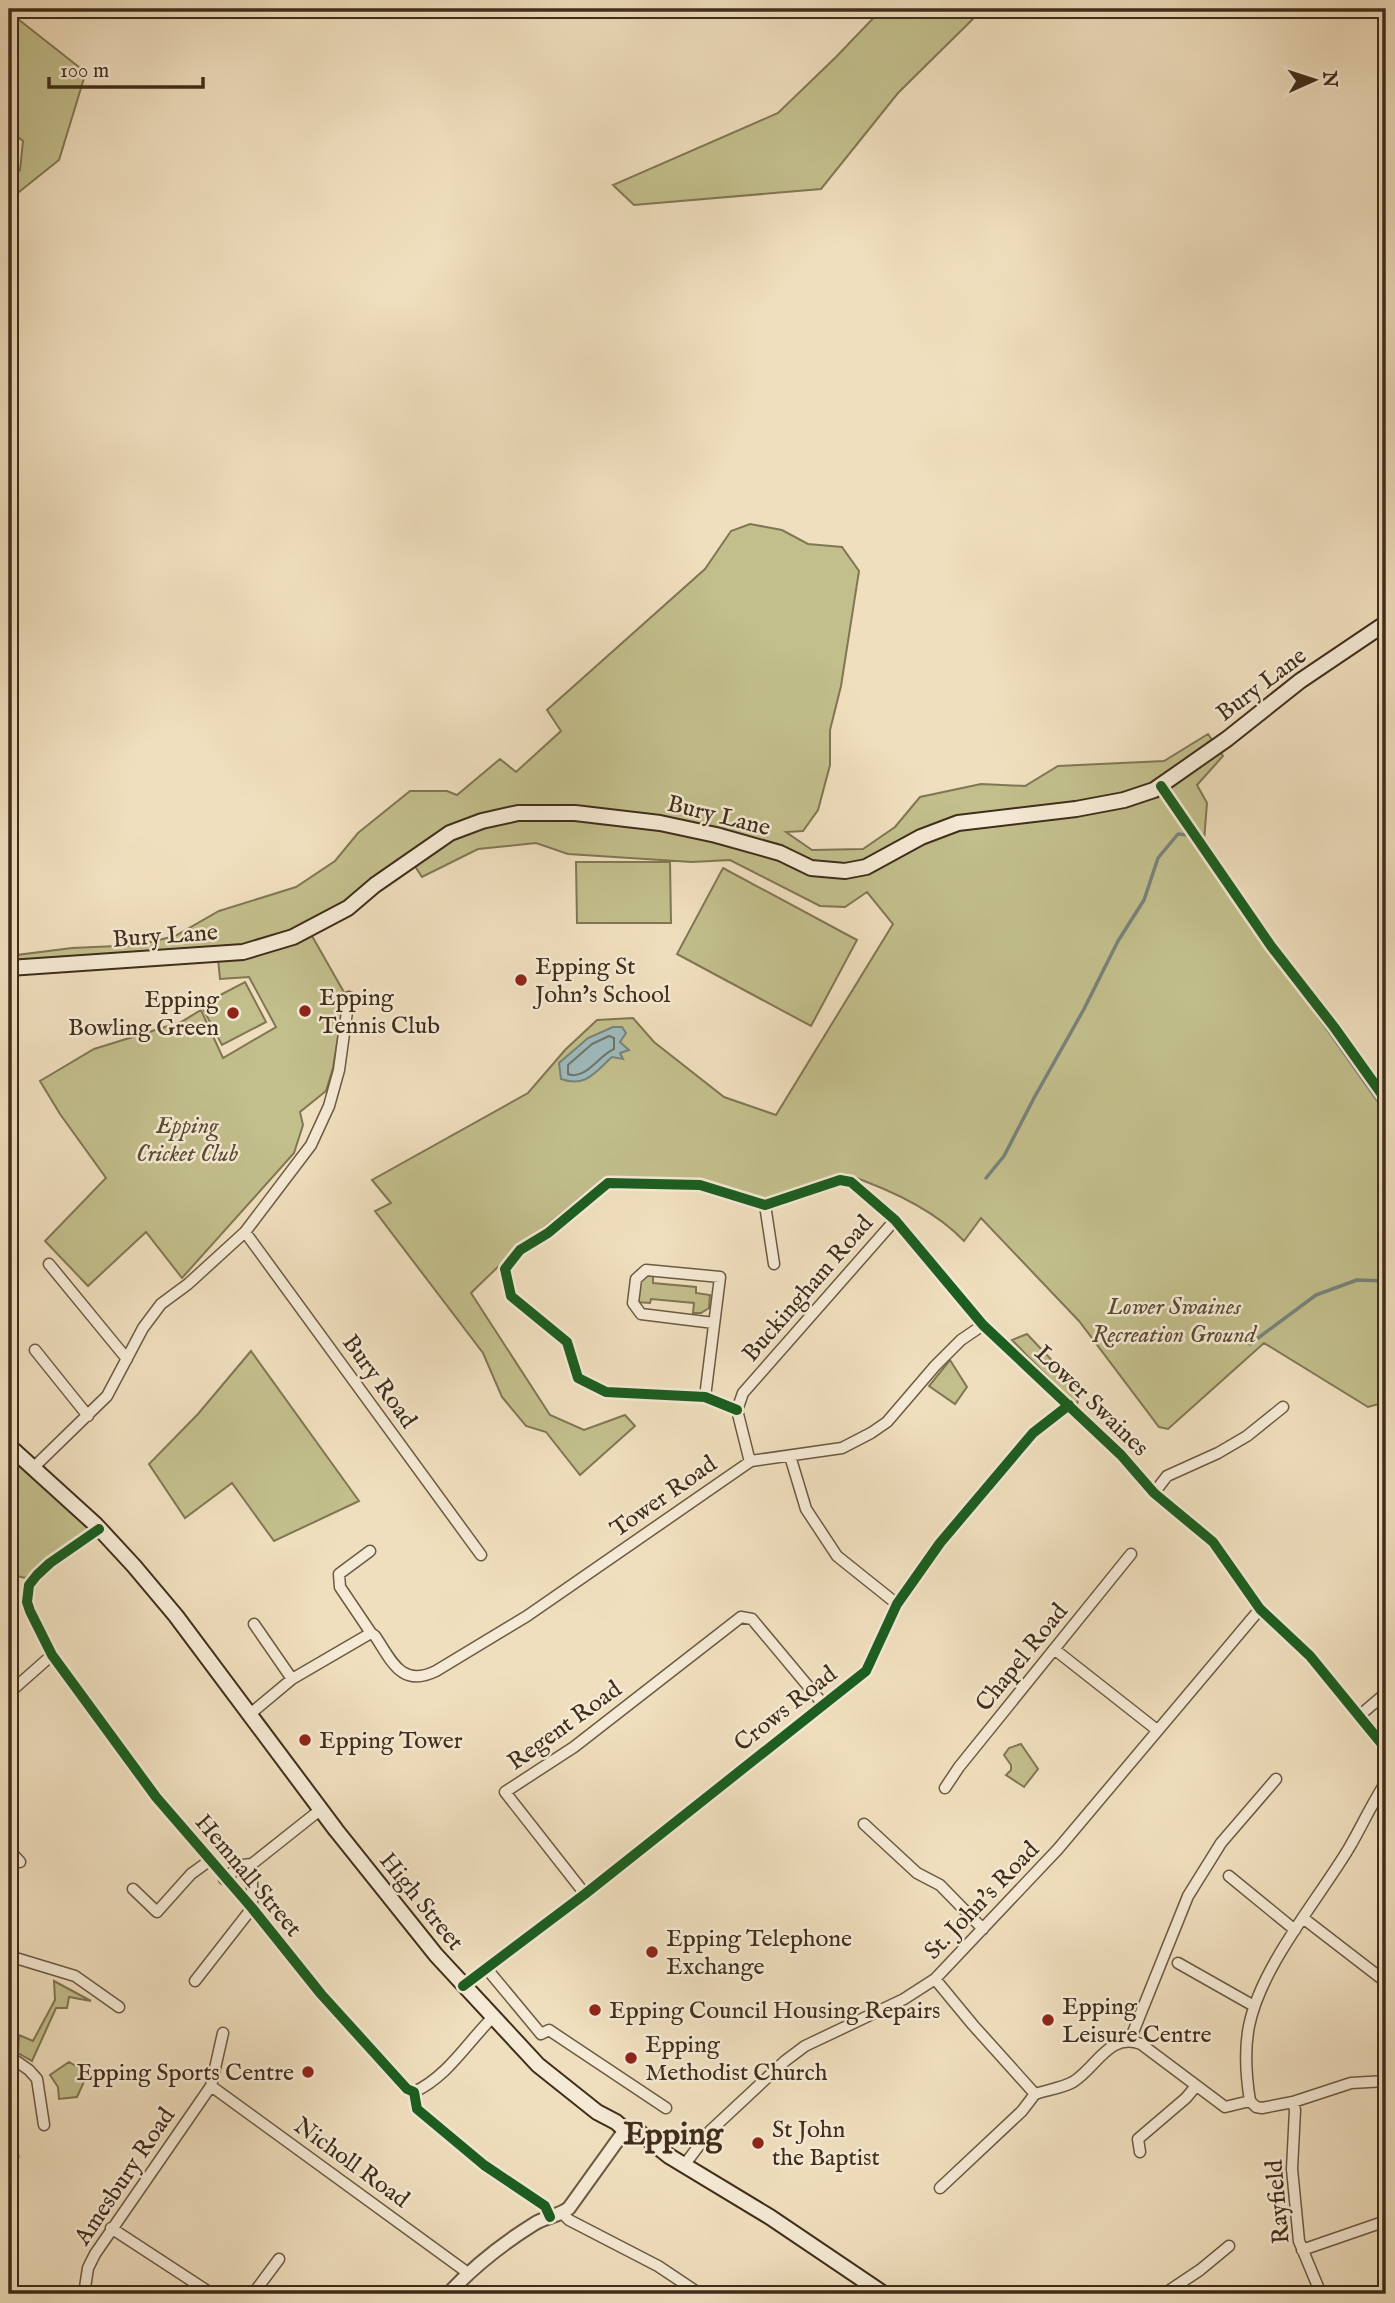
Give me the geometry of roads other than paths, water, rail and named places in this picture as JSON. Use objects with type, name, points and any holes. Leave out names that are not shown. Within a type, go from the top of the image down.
[{"type":"main road","name":"Bury Lane","points":[[9,968],[243,952],[281,941],[348,908],[375,885],[450,833],[482,821],[517,813],[575,813],[660,823],[780,853],[811,868],[845,871],[866,867],[921,837],[958,823],[1076,809],[1124,800],[1154,790],[1227,739],[1300,681],[1386,623]]},
{"type":"main road","name":"High Street","points":[[9,1446],[99,1529],[176,1616],[320,1810],[463,1986],[538,2065],[590,2107],[625,2130],[639,2132],[669,2156],[794,2232],[884,2294]]},
{"type":"street","points":[[33,1468],[107,1396],[143,1328],[161,1304],[244,1232],[311,1145],[329,1105],[344,1043],[349,997]]},
{"type":"street","name":"Buckingham Road","points":[[737,1410],[743,1393],[895,1220],[851,1182],[840,1180],[765,1205]]},
{"type":"street","points":[[750,1462],[737,1410],[705,1397],[606,1392],[578,1378],[567,1342],[511,1296],[505,1269],[520,1250],[548,1233],[608,1184],[700,1185],[765,1205],[774,1264]]},
{"type":"street","name":"Lower Swaines","points":[[895,1220],[983,1325],[1121,1455],[1154,1493],[1213,1542],[1260,1609],[1304,1650],[1386,1749]]},
{"type":"street","name":"Bury Road","points":[[244,1232],[481,1555]]},
{"type":"street","points":[[48,1264],[127,1359]]},
{"type":"street","points":[[705,1397],[720,1277],[646,1270],[636,1279],[634,1303],[641,1314],[714,1323]]},
{"type":"street","name":"Tower Road","points":[[370,1551],[339,1574],[340,1587],[398,1670],[410,1677],[424,1677],[527,1616],[750,1462],[842,1448],[879,1428],[961,1340],[983,1325]]},
{"type":"street","points":[[35,1350],[88,1416]]},
{"type":"street","name":"Crows Road","points":[[463,1986],[585,1894],[866,1671],[897,1604],[940,1544],[1033,1433],[1069,1405]]},
{"type":"street","name":"Lower Swaines","points":[[1154,1493],[1167,1476],[1218,1453],[1247,1436],[1283,1407]]},
{"type":"street","points":[[790,1456],[806,1509],[837,1556],[897,1604]]},
{"type":"street","name":"Hemnall Street","points":[[99,1529],[37,1575],[29,1585],[27,1602],[52,1655],[156,1797],[321,1994],[407,2089],[414,2092],[417,2109],[484,2165],[556,2215],[658,2266],[700,2294]]},
{"type":"street","name":"Chapel Road","points":[[945,1787],[1131,1553]]},
{"type":"street","name":"St. John's Road","points":[[685,2164],[710,2131],[785,2061],[805,2046],[904,1999],[935,1979],[1058,1849],[1260,1609]]},
{"type":"street","name":"Regent Road","points":[[585,1894],[505,1792],[574,1747],[741,1617],[752,1619],[823,1704]]},
{"type":"street","points":[[254,1624],[292,1679]]},
{"type":"street","points":[[250,1714],[292,1679],[371,1633]]},
{"type":"street","points":[[1054,1649],[1157,1730]]},
{"type":"street","points":[[9,1693],[52,1655]]},
{"type":"street","points":[[1359,1716],[1386,1693]]},
{"type":"street","points":[[1130,2040],[1188,1896],[1222,1843],[1276,1779]]},
{"type":"street","points":[[1386,1782],[1369,1807],[1350,1846],[1273,1967],[1254,2006],[1246,2050],[1250,2101],[1255,2107],[1293,2102],[1351,2082],[1386,2081]]},
{"type":"street","points":[[224,1879],[242,1865],[252,1864],[320,1810]]},
{"type":"street","points":[[864,1824],[917,1873],[940,1885],[984,1929]]},
{"type":"street","points":[[9,1850],[20,1862]]},
{"type":"street","points":[[132,1889],[157,1912],[191,1874],[209,1861]]},
{"type":"street","points":[[195,1981],[251,1908],[252,1864]]},
{"type":"street","points":[[1229,1875],[1295,1930]]},
{"type":"street","points":[[1303,1918],[1386,1982]]},
{"type":"street","points":[[9,1956],[75,1976],[119,2007]]},
{"type":"street","points":[[1178,1963],[1254,2006]]},
{"type":"street","points":[[487,1969],[541,2034],[549,2030],[666,2108]]},
{"type":"street","points":[[935,1979],[1035,2094]]},
{"type":"street","points":[[414,2092],[424,2088],[454,2062],[492,2018]]},
{"type":"street","points":[[9,2026],[12,2037],[9,2056],[37,2079],[44,2125]]},
{"type":"street","points":[[211,2086],[223,2033]]},
{"type":"street","points":[[940,2188],[1022,2111],[1035,2094],[1072,2082],[1118,2041],[1130,2040],[1141,2044],[1225,2107],[1250,2101]]},
{"type":"street","name":"Amesbury Road","points":[[84,2294],[88,2268],[111,2228],[211,2086]]},
{"type":"street","name":"Nicholl Road","points":[[211,2086],[468,2273]]},
{"type":"street","points":[[1140,2152],[1138,2139],[1186,2098],[1196,2086]]},
{"type":"street","name":"Rayfield","points":[[1293,2102],[1293,2202],[1302,2250],[1321,2294]]},
{"type":"street","points":[[448,2294],[468,2273],[508,2240],[556,2215],[580,2194],[625,2130]]},
{"type":"street","points":[[1302,2250],[1385,2225]]},
{"type":"street","points":[[111,2228],[212,2294]]},
{"type":"street","points":[[1164,2294],[1200,2270],[1228,2246]]},
{"type":"street","points":[[253,2294],[279,2259]]},
{"type":"water","points":[[613,1027],[622,1027],[626,1033],[620,1042],[629,1050],[620,1053],[623,1059],[612,1057],[584,1080],[561,1079],[559,1063],[588,1038]]},
{"type":"waterway","points":[[986,1178],[1004,1156],[1118,941],[1144,900],[1158,858],[1178,834],[1190,835],[1196,843],[1386,1112]]},
{"type":"waterway","points":[[1250,1344],[1316,1295],[1357,1280],[1386,1281]]},
{"type":"place","name":"Epping St John's School","points":[[521,980]]},
{"type":"place","name":"Epping Tennis Club","points":[[305,1011]]},
{"type":"place","name":"Epping Bowling Green","points":[[233,1013]]},
{"type":"place","name":"Epping Tower","points":[[305,1740]]},
{"type":"place","name":"Epping Telephone Exchange","points":[[652,1952]]},
{"type":"place","name":"Epping Council Housing Repairs","points":[[595,2010]]},
{"type":"place","name":"Epping Leisure Centre","points":[[1048,2020]]},
{"type":"place","name":"Epping Methodist Church","points":[[631,2058]]},
{"type":"place","name":"Epping Sports Centre","points":[[308,2072]]},
{"type":"place","name":"St John the Baptist","points":[[758,2143]]},
{"type":"district","name":"Epping","points":[[673,2133]]},
{"type":"park label","name":"Epping Cricket Club","points":[[187,1139]]},
{"type":"park label","name":"Lower Swaines Recreation Ground","points":[[1174,1320]]}]
